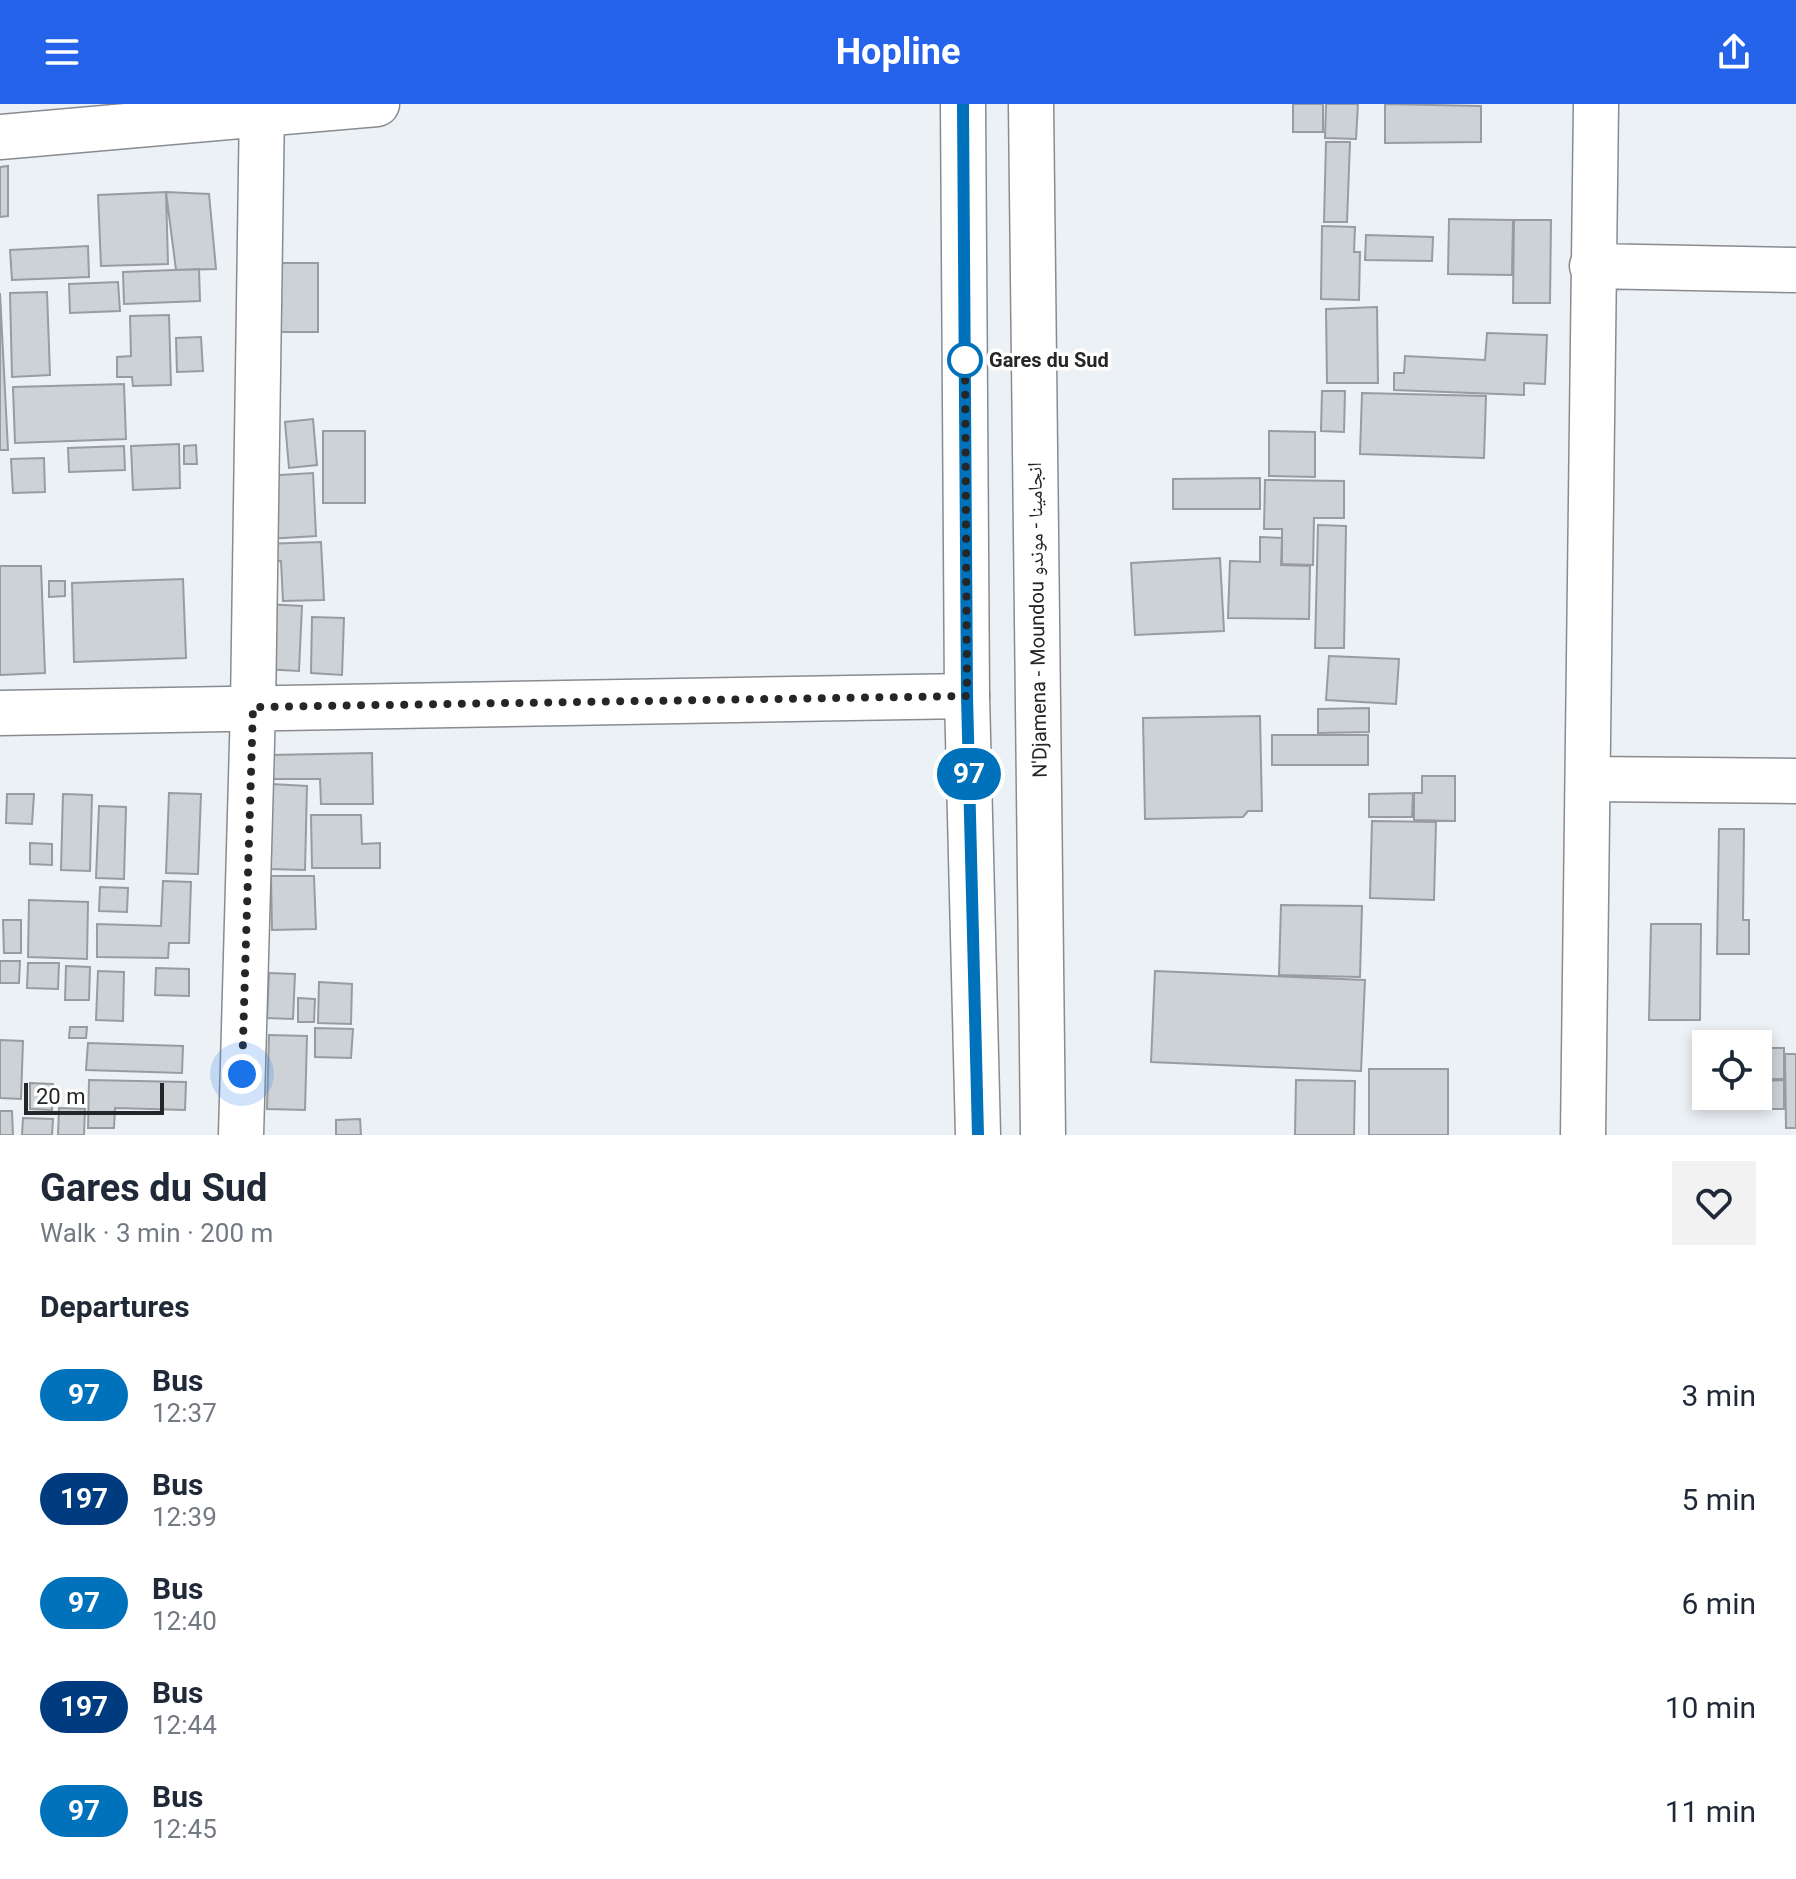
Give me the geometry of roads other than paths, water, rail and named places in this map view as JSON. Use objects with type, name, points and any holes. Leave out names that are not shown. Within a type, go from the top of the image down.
[{"type":"street","points":[[0,137],[262,109],[377,104]]},
{"type":"street","points":[[963,104],[967,696],[978,1135]]},
{"type":"street","name":"N'Djamena - Moundou انجامينا - موندو","points":[[1031,104],[1043,1135]]},
{"type":"street","points":[[1583,1135],[1596,104]]},
{"type":"street","points":[[241,1135],[253,707],[262,109]]},
{"type":"street","points":[[1592,266],[1796,270]]},
{"type":"street","points":[[0,713],[967,696]]},
{"type":"street","points":[[1588,779],[1796,781]]},
{"type":"place","name":"Gares du Sud","points":[[965,360]]}]
